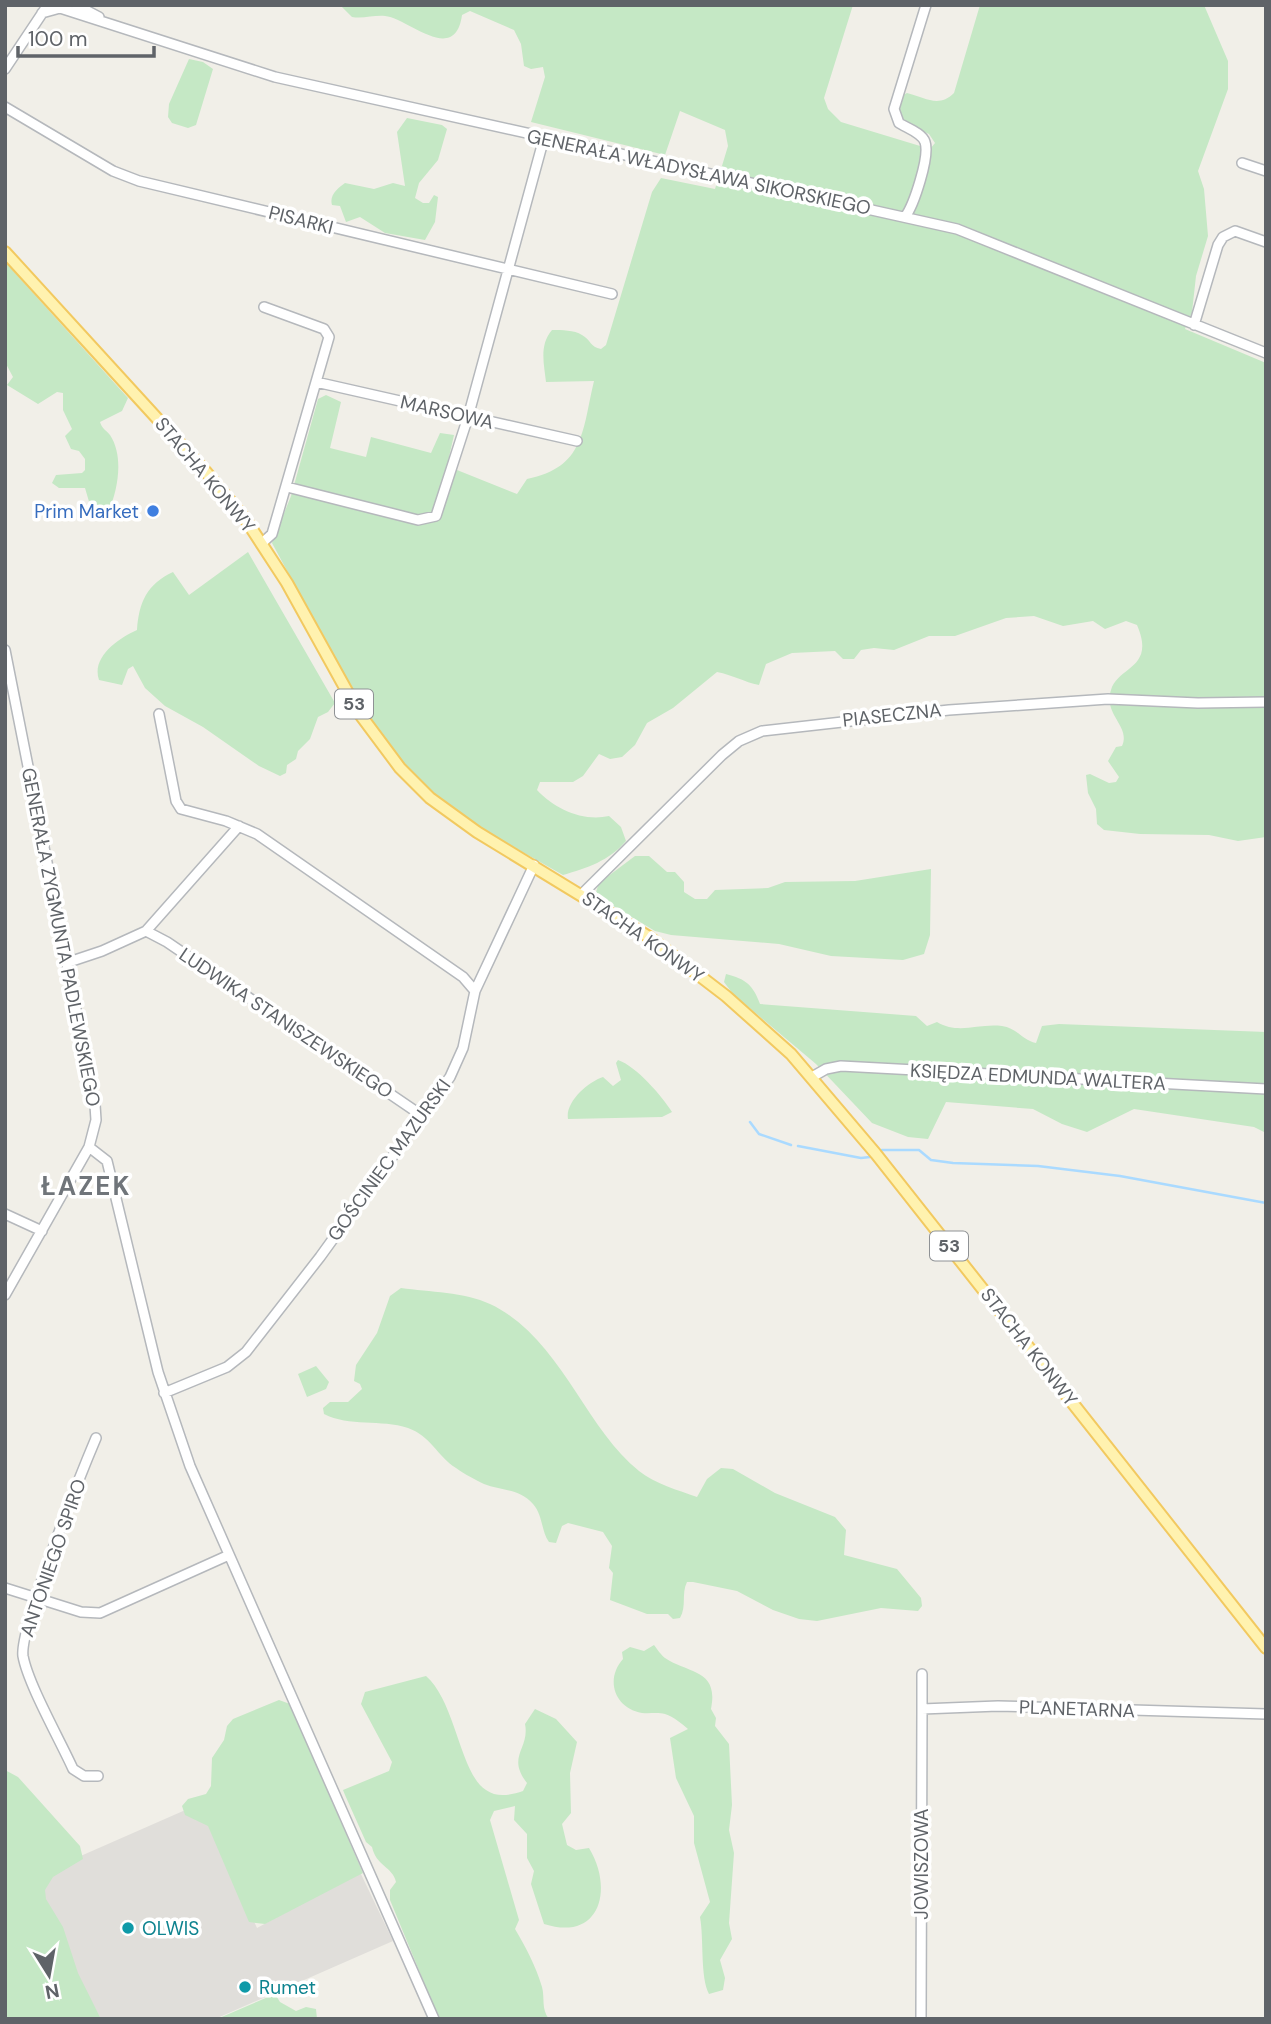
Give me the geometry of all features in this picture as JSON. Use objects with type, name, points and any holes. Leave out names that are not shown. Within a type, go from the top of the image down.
[{"type":"main road","name":"STACHA KONWY","points":[[5,252],[206,472],[262,543],[359,713],[388,755],[450,814],[649,937],[714,986],[773,1036],[812,1077],[876,1154],[1266,1648]]},
{"type":"street","name":"GENERAŁA WŁADYSŁAWA SIKORSKIEGO","points":[[76,5],[120,26]]},
{"type":"street","points":[[905,217],[915,194],[926,152],[921,135],[899,123],[894,109],[926,5]]},
{"type":"street","name":"GENERAŁA WŁADYSŁAWA SIKORSKIEGO","points":[[50,8],[120,26],[259,73],[905,217],[997,243],[1266,353]]},
{"type":"street","points":[[5,69],[50,8]]},
{"type":"street","name":"PISARKI","points":[[5,107],[113,170],[139,181],[612,294]]},
{"type":"street","points":[[287,487],[418,520],[429,520],[441,509],[544,138]]},
{"type":"street","points":[[1242,163],[1266,171]]},
{"type":"street","points":[[1194,325],[1218,245],[1223,237],[1235,231],[1266,242]]},
{"type":"street","points":[[262,543],[272,534],[329,342],[324,328],[264,307]]},
{"type":"street","name":"MARSOWA","points":[[316,382],[578,441]]},
{"type":"street","name":"GENERAŁA ZYGMUNTA PADLEWSKIEGO","points":[[5,650],[69,962],[96,1119],[89,1146],[5,1295]]},
{"type":"street","name":"PIASECZNA","points":[[582,894],[722,755],[739,741],[762,731],[949,710],[1108,699],[1198,703],[1266,702]]},
{"type":"street","points":[[159,715],[178,805],[190,814],[239,826],[257,834],[463,977],[474,991]]},
{"type":"street","points":[[69,962],[146,932],[239,826]]},
{"type":"street","name":"GOŚCINIEC MAZURSKI","points":[[164,1393],[227,1367],[246,1352],[424,1117],[460,1056],[475,1002],[474,991],[534,865]]},
{"type":"street","name":"LUDWIKA STANISZEWSKIEGO","points":[[146,932],[167,942],[424,1117]]},
{"type":"street","name":"KSIĘDZA EDMUNDA WALTERA","points":[[812,1077],[826,1069],[841,1066],[1266,1089]]},
{"type":"street","points":[[89,1146],[107,1161],[164,1393],[191,1466],[434,2019]]},
{"type":"street","points":[[5,1213],[42,1231]]},
{"type":"street","name":"ANTONIEGO SPIRO","points":[[96,1438],[23,1645],[25,1664],[73,1769],[83,1776],[98,1776]]},
{"type":"street","points":[[5,1588],[81,1612],[100,1613],[229,1555]]},
{"type":"street","points":[[922,1674],[922,1709]]},
{"type":"street","name":"PLANETARNA","points":[[922,1709],[1010,1706],[1266,1714]]},
{"type":"street","name":"JOWISZOWA","points":[[921,2019],[922,1709]]},
{"type":"shaded area","name":"Rumet","points":[[199,1804],[257,1928],[360,1872],[393,1941],[215,2019],[101,2019],[26,1880]]},
{"type":"green space","points":[[340,5],[853,5],[824,98],[828,109],[841,122],[930,149],[935,143],[929,134],[901,122],[898,114],[901,96],[907,93],[938,101],[954,93],[980,5],[1204,5],[1228,61],[1228,89],[1198,171],[1204,189],[1208,236],[1196,276],[1192,312],[1185,329],[1266,363],[1266,837],[1238,841],[1209,835],[1140,834],[1104,830],[1097,824],[1096,809],[1088,793],[1086,775],[1090,774],[1109,783],[1116,782],[1119,777],[1108,761],[1116,747],[1122,746],[1124,739],[1111,706],[1111,690],[1115,682],[1139,659],[1142,639],[1137,625],[1126,621],[1105,629],[1093,621],[1063,626],[1034,616],[1006,618],[955,636],[929,636],[894,650],[861,650],[854,659],[843,659],[835,651],[792,653],[766,664],[759,685],[717,672],[673,708],[647,723],[635,745],[622,757],[610,759],[599,754],[583,776],[573,782],[540,782],[537,790],[561,808],[589,817],[609,816],[621,827],[626,841],[605,859],[581,870],[563,875],[457,815],[417,779],[392,750],[350,687],[272,543],[291,496],[318,399],[326,395],[341,402],[330,448],[366,457],[371,437],[431,453],[440,433],[454,435],[447,466],[517,494],[527,479],[560,466],[571,456],[583,431],[594,381],[546,382],[543,355],[548,336],[552,330],[572,331],[582,335],[597,348],[601,349],[606,345],[652,192],[661,178],[715,189],[728,146],[725,130],[680,111],[665,155],[531,122],[545,77],[543,67],[531,69],[524,66],[521,44],[514,30],[470,11],[462,15],[458,30],[450,37],[441,38],[385,16],[352,17]]},
{"type":"green space","points":[[189,59],[203,62],[213,69],[196,125],[188,128],[172,123],[168,117],[169,104]]},
{"type":"green space","points":[[407,118],[442,125],[447,129],[438,160],[419,183],[415,198],[429,203],[434,195],[438,197],[435,222],[425,240],[385,233],[360,217],[346,222],[340,206],[332,205],[331,201],[335,192],[345,183],[374,189],[393,183],[405,186],[397,132]]},
{"type":"green space","points":[[5,262],[128,398],[122,411],[100,422],[114,443],[118,472],[109,510],[93,518],[87,513],[90,505],[85,488],[59,488],[52,483],[56,475],[82,473],[85,470],[85,459],[79,451],[71,449],[65,436],[72,429],[63,410],[63,393],[57,392],[38,404],[7,385],[13,377],[5,362]]},
{"type":"green space","points":[[248,552],[335,703],[328,712],[318,717],[310,739],[298,751],[296,759],[287,765],[286,773],[280,776],[259,766],[203,727],[165,706],[145,688],[133,666],[128,669],[122,685],[99,680],[99,664],[103,656],[122,638],[137,630],[142,603],[157,582],[173,572],[189,595]]},
{"type":"green space","points":[[635,856],[649,856],[667,872],[675,872],[684,882],[684,892],[695,899],[707,899],[715,890],[768,888],[785,882],[855,881],[931,869],[930,935],[924,954],[903,960],[831,956],[779,944],[671,935],[655,931],[595,895],[599,883]]},
{"type":"green space","points":[[726,974],[748,984],[760,1004],[916,1016],[927,1026],[937,1022],[953,1028],[1002,1026],[1036,1043],[1042,1026],[1059,1024],[1266,1032],[1266,1133],[1254,1127],[1134,1109],[1087,1132],[1062,1124],[1033,1109],[946,1102],[928,1139],[908,1137],[872,1123],[816,1064],[733,994],[724,982]]},
{"type":"green space","points":[[618,1060],[640,1075],[672,1112],[662,1117],[568,1119],[570,1106],[591,1083],[603,1077],[613,1086],[621,1080],[616,1063]]},
{"type":"green space","points":[[401,1288],[480,1300],[514,1319],[535,1338],[553,1360],[620,1453],[645,1476],[697,1497],[707,1479],[721,1468],[733,1469],[775,1493],[835,1517],[846,1530],[844,1555],[897,1569],[921,1598],[922,1606],[918,1611],[881,1608],[817,1621],[799,1619],[773,1610],[737,1591],[693,1582],[687,1582],[685,1586],[680,1618],[673,1619],[668,1614],[647,1614],[610,1600],[613,1573],[609,1568],[612,1546],[603,1532],[568,1523],[562,1526],[556,1543],[549,1542],[539,1513],[528,1499],[516,1492],[484,1484],[463,1472],[449,1463],[416,1432],[398,1425],[344,1420],[324,1414],[323,1408],[330,1402],[348,1402],[362,1389],[360,1384],[354,1381],[356,1365],[377,1333],[390,1296]]},
{"type":"green space","points":[[316,1366],[329,1382],[326,1389],[307,1397],[298,1374]]},
{"type":"green space","points":[[654,1645],[665,1658],[700,1674],[711,1686],[711,1709],[716,1718],[715,1726],[729,1744],[732,1805],[729,1830],[734,1853],[729,1923],[732,1939],[720,1960],[725,1978],[723,1990],[709,1994],[704,1978],[700,1917],[710,1902],[694,1843],[694,1816],[676,1778],[670,1738],[688,1729],[665,1714],[632,1710],[615,1692],[614,1675],[623,1659],[622,1652],[630,1647],[644,1651]]},
{"type":"green space","points":[[426,1676],[444,1703],[477,1782],[490,1793],[504,1795],[523,1791],[527,1783],[521,1774],[518,1759],[526,1733],[525,1724],[535,1709],[556,1719],[577,1742],[570,1773],[571,1813],[562,1824],[567,1845],[576,1850],[589,1848],[597,1864],[601,1895],[597,1908],[589,1919],[563,1928],[544,1924],[531,1884],[534,1871],[527,1858],[527,1834],[514,1820],[515,1806],[494,1811],[490,1820],[519,1920],[515,1929],[537,1971],[549,2019],[439,2019],[390,1900],[390,1890],[396,1882],[394,1877],[366,1842],[343,1790],[389,1771],[392,1762],[361,1704],[365,1692]]},
{"type":"green space","points":[[279,1700],[290,1704],[363,1873],[265,1924],[249,1922],[208,1826],[185,1815],[182,1806],[188,1799],[206,1794],[211,1786],[212,1758],[233,1719]]},
{"type":"green space","points":[[5,1770],[18,1777],[80,1846],[83,1859],[53,1877],[45,1890],[46,1899],[63,1927],[78,1973],[101,2019],[5,2019]]},
{"type":"green space","points":[[275,1994],[280,2002],[296,2011],[306,2007],[316,2009],[317,2019],[217,2019]]},
{"type":"waterway","points":[[750,1122],[759,1134],[791,1145]]},
{"type":"waterway","points":[[798,1146],[861,1158],[870,1157]]},
{"type":"waterway","points":[[882,1150],[919,1150],[931,1160],[953,1163],[1038,1166],[1120,1176],[1266,1203]]},
{"type":"place","name":"Prim Market","points":[[153,511]]},
{"type":"place","name":"OLWIS","points":[[128,1928]]},
{"type":"place","name":"Rumet","points":[[245,1987]]},
{"type":"district","name":"ŁAZEK","points":[[86,1186]]}]
